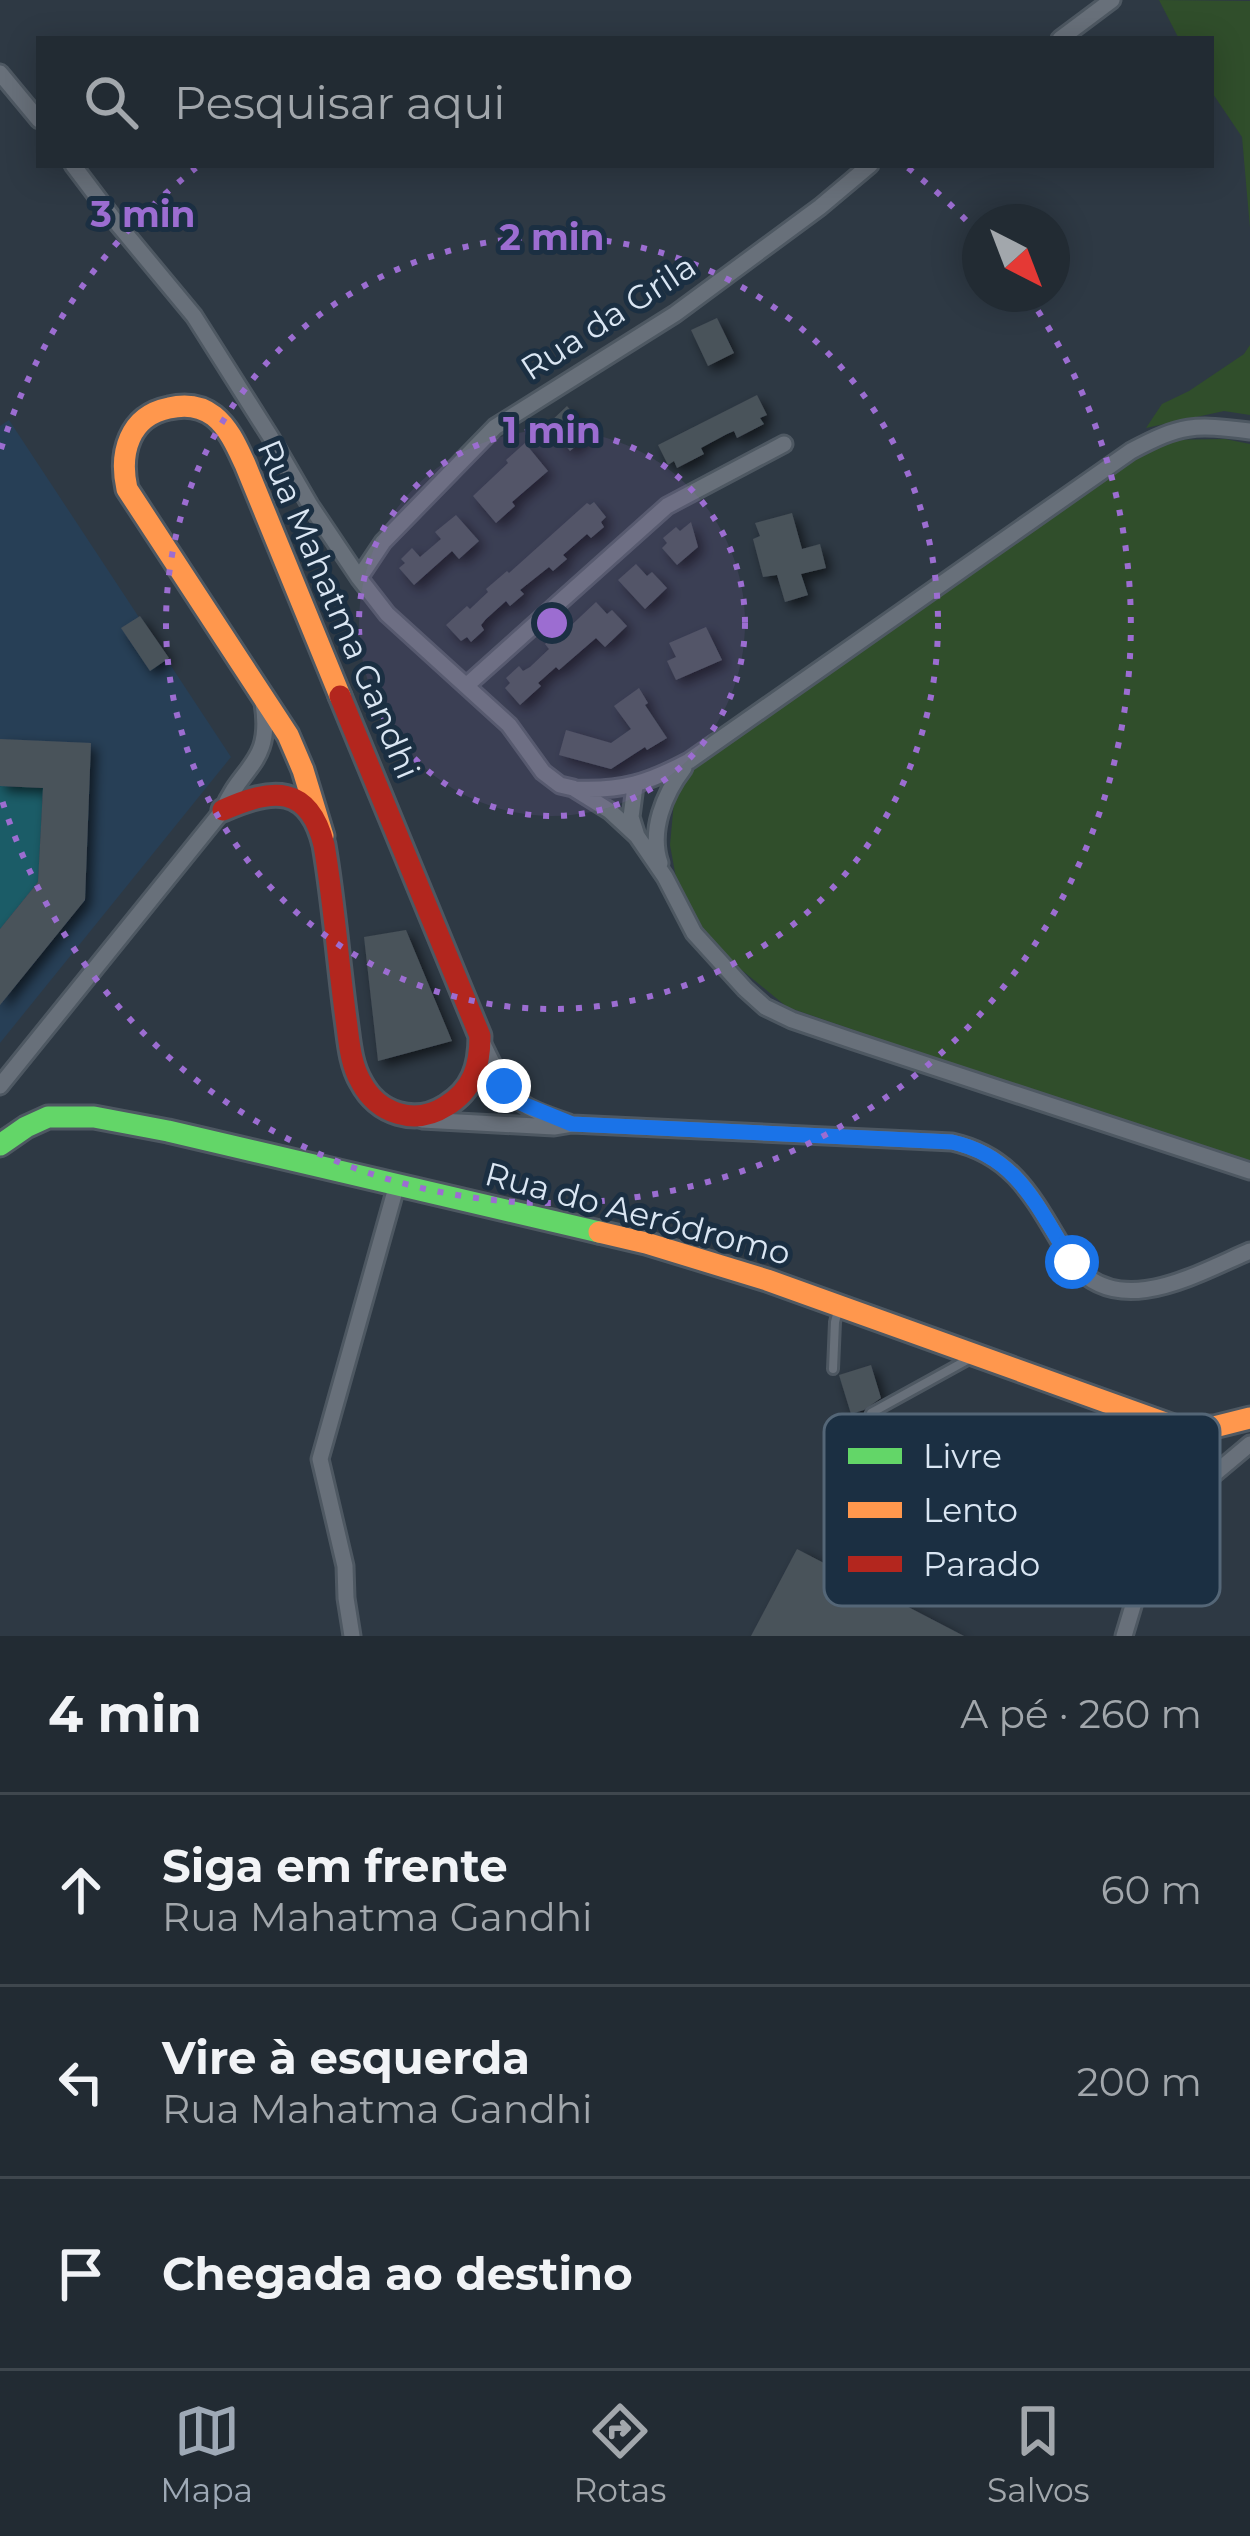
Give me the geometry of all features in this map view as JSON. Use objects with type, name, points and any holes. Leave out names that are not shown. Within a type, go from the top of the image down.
[{"type":"street","points":[[1064,36],[1112,0]]},
{"type":"street","points":[[0,73],[36,116]]},
{"type":"street","points":[[75,168],[194,316],[358,578],[387,614],[509,724],[543,772],[573,788],[635,786],[689,761],[1161,435],[1196,425],[1250,431]]},
{"type":"street","name":"Rua da Grila","points":[[358,578],[382,542],[495,427],[675,314],[866,168]]},
{"type":"street","name":"Rua Mahatma Gandhi","points":[[572,1124],[518,1102],[504,1086],[245,464],[216,417],[199,406],[154,412],[136,426],[124,446],[121,470],[127,489],[288,735],[303,770],[323,836],[354,1067],[364,1090],[383,1107],[431,1122],[952,1142],[976,1148],[1008,1167],[1082,1276],[1120,1291],[1161,1288],[1250,1251]]},
{"type":"street","points":[[466,686],[667,506],[784,444]]},
{"type":"street","points":[[0,1086],[252,769],[262,748],[266,720],[262,694]]},
{"type":"street","points":[[665,877],[657,853],[663,803],[689,761]]},
{"type":"street","points":[[635,786],[652,808],[658,828]]},
{"type":"street","points":[[635,786],[632,817],[637,836]]},
{"type":"street","points":[[573,788],[610,811],[637,836],[694,933],[765,1007],[792,1020],[1250,1171]]},
{"type":"street","points":[[223,810],[254,795],[293,797],[307,808],[323,836]]},
{"type":"street","points":[[416,1118],[445,1108],[469,1089],[476,1078],[482,1041]]},
{"type":"street","name":"Rua do Aeródromo","points":[[0,1145],[48,1117],[94,1117],[397,1184],[646,1243],[767,1280],[1141,1414]]},
{"type":"street","points":[[352,1636],[345,1566],[320,1459],[397,1184]]},
{"type":"street","name":"Rua do Aeródromo","points":[[1220,1427],[1250,1418]]},
{"type":"street","points":[[1220,1469],[1250,1444]]},
{"type":"street","points":[[1124,1636],[1133,1606]]},
{"type":"lane","points":[[833,1369],[839,1306]]},
{"type":"lane","points":[[871,1414],[975,1355]]},
{"type":"shaded area","points":[[9,420],[231,757],[0,1043],[0,426]]},
{"type":"shaded area","points":[[0,786],[43,788],[38,882],[0,929]]},
{"type":"green space","points":[[1159,0],[1250,1],[1250,228],[1242,137],[1214,95],[1214,36],[1177,36]]},
{"type":"green space","points":[[1250,345],[1250,415],[1224,411],[1146,428],[1162,404],[1189,391]]},
{"type":"green space","points":[[1225,439],[1250,444],[1250,1163],[787,1007],[716,949],[678,889],[670,845],[682,775],[749,724],[895,627],[1052,511],[1168,440]]},
{"type":"building","points":[[717,318],[734,353],[708,366],[691,330]]},
{"type":"building","points":[[757,395],[767,415],[760,418],[764,424],[737,438],[734,431],[727,434],[701,448],[704,454],[677,468],[674,461],[668,465],[658,445]]},
{"type":"building","points":[[567,406],[590,434],[570,451],[548,424]]},
{"type":"building","points":[[525,443],[548,471],[496,523],[473,496]]},
{"type":"building","points":[[594,502],[606,517],[601,522],[604,527],[591,538],[587,534],[553,571],[549,567],[520,590],[524,594],[510,606],[506,601],[471,642],[467,637],[461,641],[446,625],[467,606],[470,609],[486,589],[587,503]]},
{"type":"building","points":[[792,513],[802,549],[820,544],[826,568],[801,574],[808,595],[785,602],[777,575],[763,577],[753,539],[760,536],[755,523]]},
{"type":"building","points":[[456,515],[479,541],[459,559],[452,551],[414,585],[399,568],[405,563],[401,559],[412,548],[420,557],[441,539],[435,532]]},
{"type":"building","points":[[691,522],[698,547],[677,565],[662,548],[667,543],[663,538]]},
{"type":"building","points":[[636,564],[667,588],[645,609],[618,580]]},
{"type":"building","points":[[596,602],[627,626],[605,647],[596,638],[559,670],[556,667],[520,705],[505,688],[510,683],[506,678],[519,666],[523,671],[530,667],[549,649],[545,644]]},
{"type":"building","points":[[140,616],[169,658],[150,671],[121,628]]},
{"type":"building","points":[[706,627],[722,660],[676,680],[667,661],[676,657],[669,643]]},
{"type":"building","points":[[639,688],[667,738],[611,769],[559,755],[566,730],[611,743],[631,729],[614,706]]},
{"type":"building","points":[[0,739],[91,743],[85,900],[0,1005],[0,929],[38,882],[43,788],[0,786]]},
{"type":"building","points":[[406,930],[452,1041],[378,1061],[364,937]]},
{"type":"building","points":[[871,1365],[881,1398],[851,1414],[839,1375]]},
{"type":"building","points":[[797,1549],[824,1563],[824,1606],[906,1606],[964,1636],[751,1636]]},
{"type":"traffic: fast","points":[[0,1145],[48,1117],[94,1117],[599,1232]]},
{"type":"traffic: slow","points":[[323,836],[288,735],[127,489],[126,450],[144,419],[169,408],[193,407],[214,416],[228,432],[340,696]]},
{"type":"traffic: slow","points":[[599,1232],[767,1280],[1140,1414]]},
{"type":"traffic: slow","points":[[1220,1426],[1250,1418]]},
{"type":"traffic: jam","points":[[223,810],[273,795],[298,801],[309,811],[324,845],[349,1043],[361,1082],[377,1102],[398,1114],[422,1115],[455,1100],[473,1076],[480,1036],[340,696]]},
{"type":"route","points":[[504,1086],[518,1102],[572,1124],[952,1142],[976,1148],[1008,1167],[1072,1262]]}]
